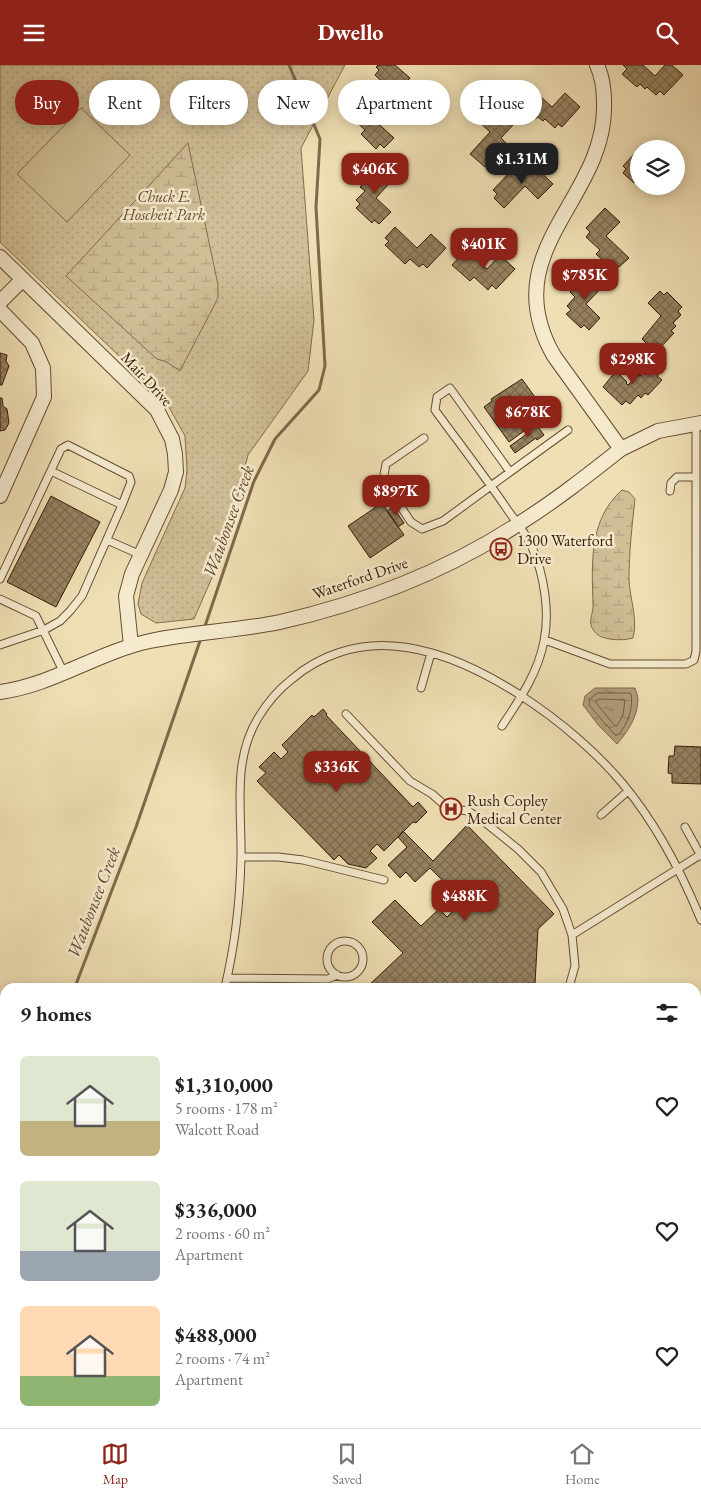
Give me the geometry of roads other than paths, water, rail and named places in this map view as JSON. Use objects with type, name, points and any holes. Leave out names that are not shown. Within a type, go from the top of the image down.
[{"type":"street","points":[[597,65],[604,91],[604,109],[598,145],[584,177],[547,246],[539,273],[536,293],[537,311],[540,327],[554,356],[621,449]]},
{"type":"street","name":"Mair Drive","points":[[0,257],[157,410],[172,439],[176,472],[172,490],[132,574],[126,596],[131,646]]},
{"type":"street","points":[[0,302],[24,279]]},
{"type":"street","points":[[0,310],[32,343],[43,368],[44,397],[1,491]]},
{"type":"street","name":"Waterford Drive","points":[[0,692],[33,685],[131,646],[161,639],[280,622],[388,589],[456,559],[519,524],[549,505],[621,449],[658,431],[698,424]]},
{"type":"lane","points":[[502,726],[534,674],[544,639],[547,616],[541,575],[532,547],[519,524],[435,410],[437,397],[450,388],[510,471]]},
{"type":"lane","points":[[544,639],[610,664],[686,664],[694,659],[696,651],[698,563],[695,477],[698,424]]},
{"type":"lane","points":[[424,438],[386,464],[382,480],[411,522],[422,529],[443,521],[470,503],[491,485],[568,430]]},
{"type":"lane","points":[[0,579],[61,449],[68,445],[130,476],[131,482],[122,505],[82,596],[60,621],[44,630],[0,645]]},
{"type":"lane","points":[[51,471],[122,505]]},
{"type":"lane","points":[[670,491],[671,483],[677,477],[695,477]]},
{"type":"lane","points":[[107,540],[141,555]]},
{"type":"lane","points":[[0,599],[36,616],[64,673]]},
{"type":"lane","points":[[226,983],[238,911],[241,857],[241,766],[248,740],[258,717],[273,697],[304,669],[340,652],[381,645],[410,648],[430,653],[472,670],[522,696],[575,736],[599,758],[628,791],[654,826],[679,868],[701,920]]},
{"type":"lane","points":[[421,688],[430,653]]},
{"type":"lane","points":[[346,714],[410,781],[432,794],[448,809],[468,811],[518,849],[541,872],[563,909],[572,935],[575,966],[569,983]]},
{"type":"lane","points":[[601,815],[628,791]]},
{"type":"lane","points":[[572,935],[701,855],[685,827]]},
{"type":"lane","points":[[241,857],[278,857],[303,860],[384,880]]},
{"type":"lane","points":[[228,978],[328,979],[337,975],[349,977],[360,970],[364,958],[359,947],[354,943],[343,940],[332,945],[329,950],[327,961],[329,967],[337,975]]},
{"type":"water","points":[[595,688],[635,688],[638,706],[628,729],[617,744],[599,726],[583,705],[585,696]]},
{"type":"waterway","name":"Waubonsee Creek","points":[[204,629],[254,481],[275,439],[319,390],[325,366],[316,207],[320,139],[289,65]]},
{"type":"waterway","name":"Waubonsee Creek","points":[[77,983],[136,827],[201,638]]},
{"type":"place","name":"1300 Waterford Drive","points":[[501,549]]},
{"type":"place","name":"Rush Copley Medical Center","points":[[451,809]]},
{"type":"park label","name":"Chuck E. Hoscheit Park","points":[[164,205]]}]
